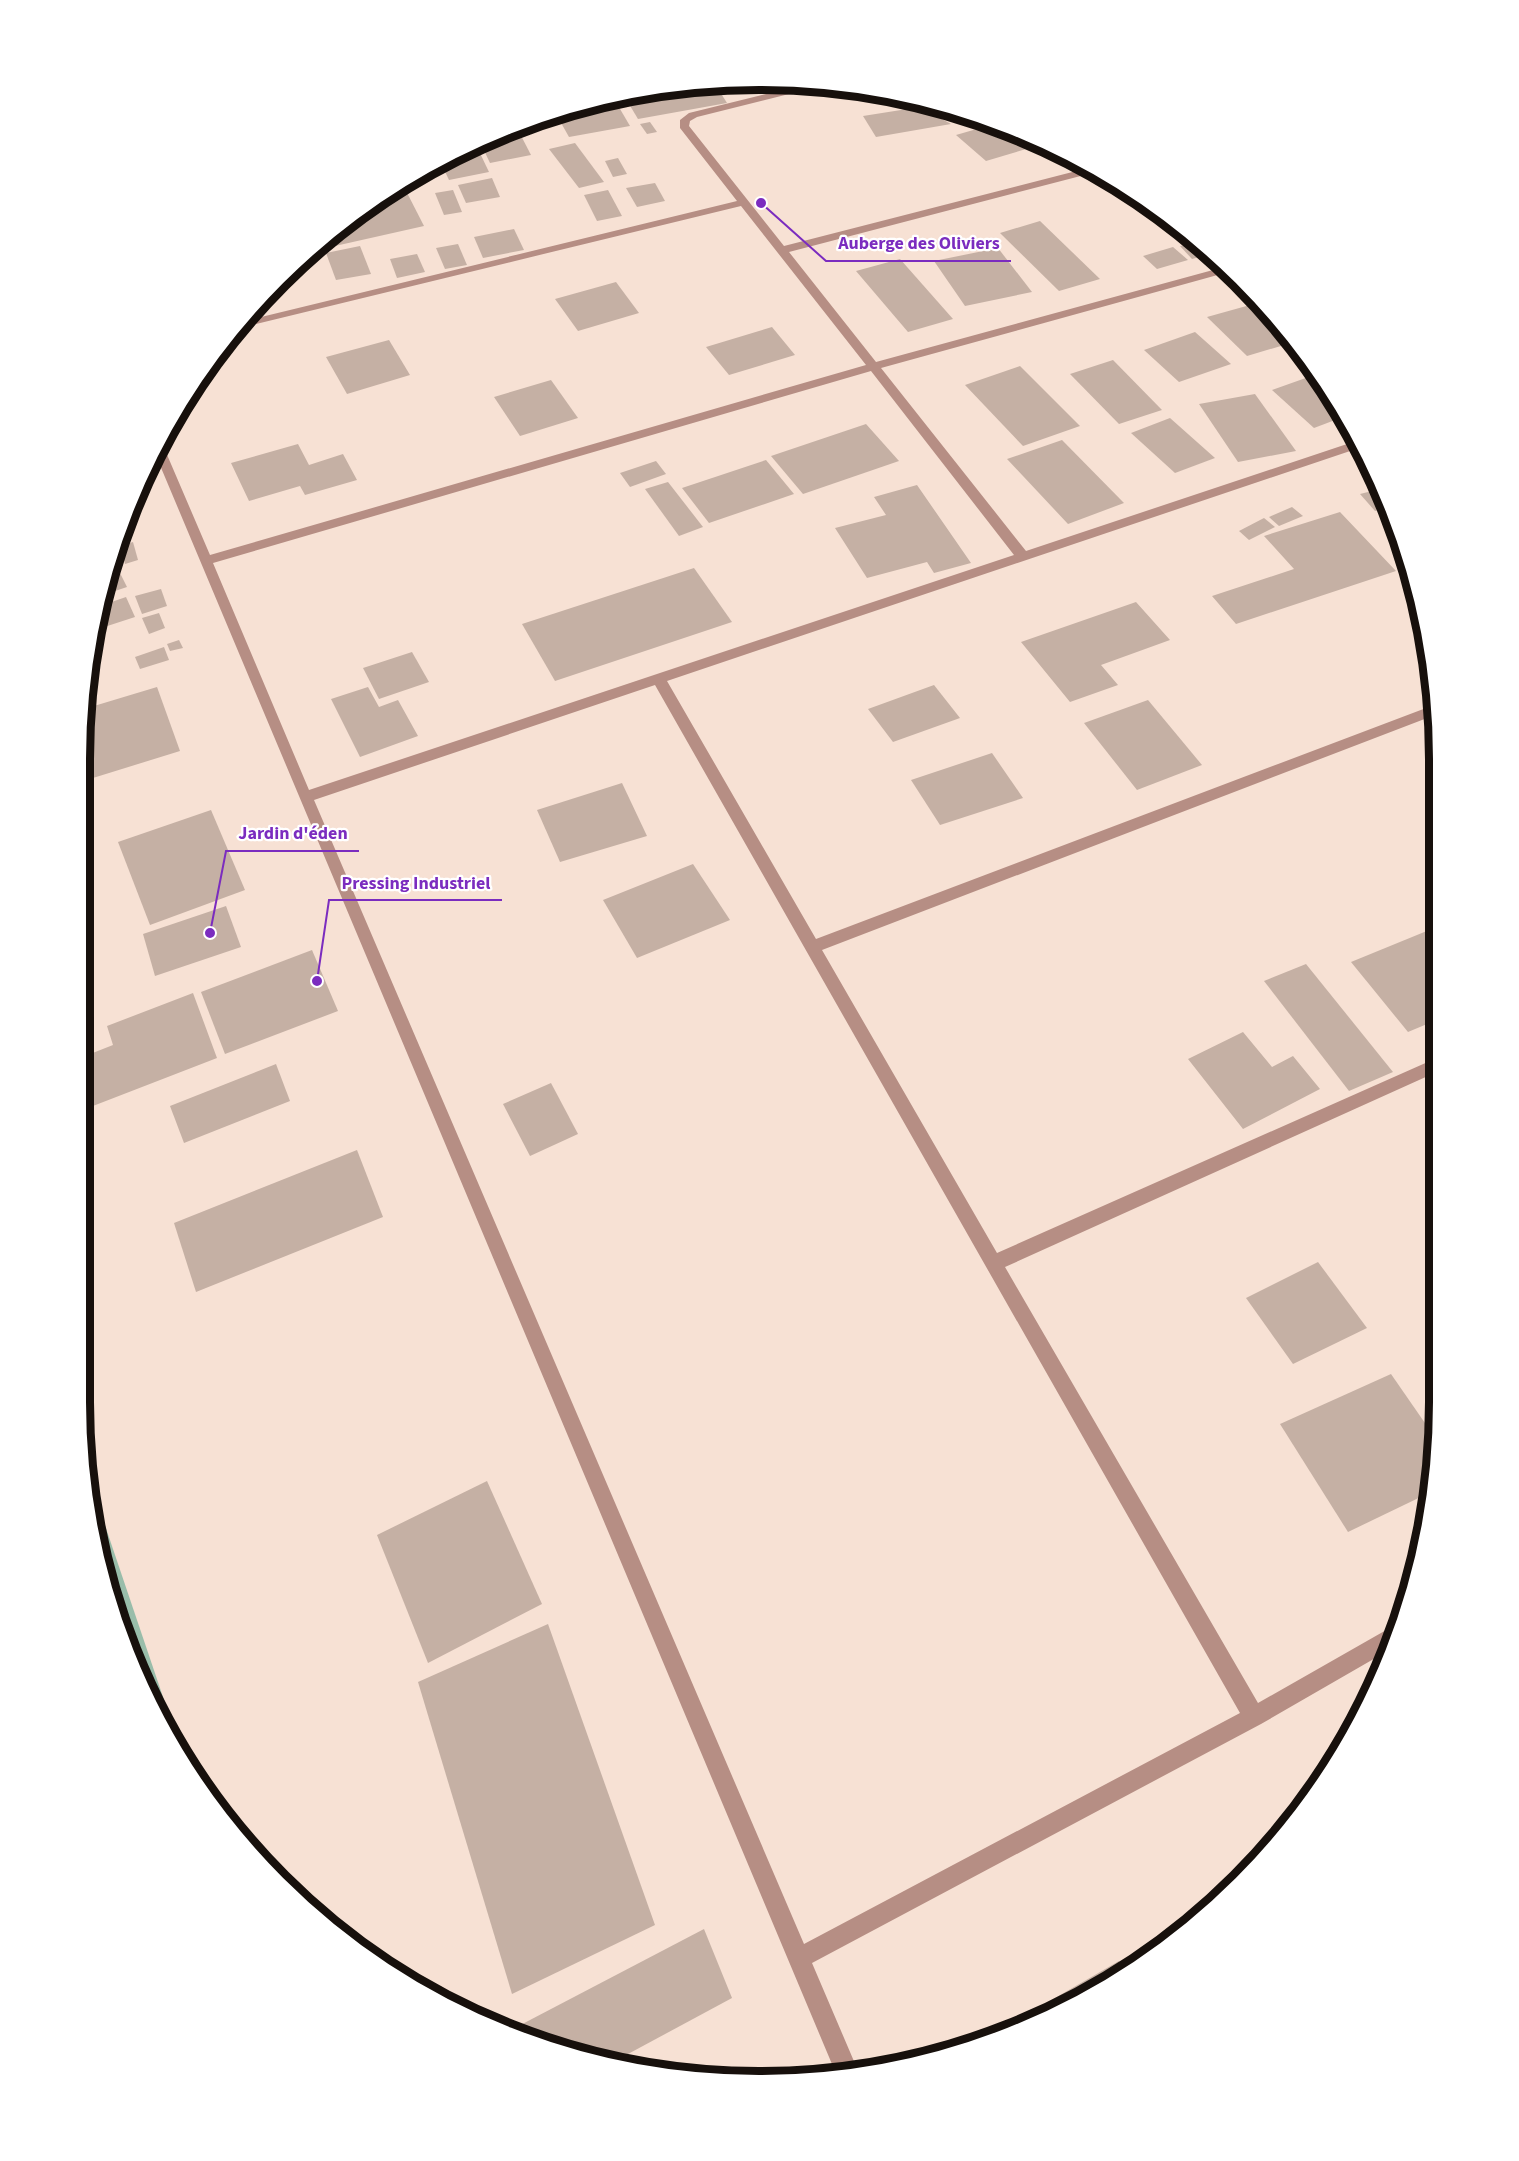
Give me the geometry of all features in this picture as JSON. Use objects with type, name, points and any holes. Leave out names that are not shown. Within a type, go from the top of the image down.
[{"type":"street","points":[[792,91],[693,115],[685,120],[684,126],[1023,557]]},
{"type":"street","points":[[782,250],[1081,173]]},
{"type":"street","points":[[253,322],[745,202]]},
{"type":"street","points":[[207,560],[873,366],[1218,272]]},
{"type":"street","points":[[305,797],[1351,447]]},
{"type":"street","points":[[163,457],[844,2065]]},
{"type":"street","points":[[658,680],[1254,1717]]},
{"type":"street","points":[[812,947],[1428,713]]},
{"type":"street","points":[[994,1263],[1429,1069]]},
{"type":"street","points":[[798,1959],[1254,1717],[1384,1643]]},
{"type":"green space","points":[[99,1508],[170,1718],[141,1658],[126,1617],[113,1575]]},
{"type":"building","points":[[719,91],[727,103],[638,119],[628,103]]},
{"type":"building","points":[[618,106],[630,126],[569,137],[560,121]]},
{"type":"building","points":[[912,108],[929,112],[951,124],[876,137],[863,116]]},
{"type":"building","points":[[650,122],[657,132],[647,134],[640,124]]},
{"type":"building","points":[[980,128],[1031,148],[986,161],[956,135]]},
{"type":"building","points":[[520,135],[531,155],[490,163],[484,150]]},
{"type":"building","points":[[575,143],[604,182],[579,188],[549,149]]},
{"type":"building","points":[[479,152],[489,172],[449,180],[444,169]]},
{"type":"building","points":[[618,158],[627,174],[613,177],[605,161]]},
{"type":"building","points":[[492,178],[500,197],[466,203],[458,185]]},
{"type":"building","points":[[655,183],[665,201],[637,207],[626,188]]},
{"type":"building","points":[[453,190],[462,212],[444,215],[435,193]]},
{"type":"building","points":[[608,190],[622,216],[597,221],[584,195]]},
{"type":"building","points":[[406,192],[424,226],[335,246],[334,243],[352,228]]},
{"type":"building","points":[[1040,221],[1100,279],[1059,291],[1000,233]]},
{"type":"building","points":[[514,229],[524,250],[483,258],[474,237]]},
{"type":"building","points":[[458,244],[467,265],[445,269],[436,248]]},
{"type":"building","points":[[1187,245],[1202,256],[1192,259],[1180,246]]},
{"type":"building","points":[[360,246],[371,274],[336,280],[326,253]]},
{"type":"building","points":[[1173,247],[1188,260],[1157,269],[1143,256]]},
{"type":"building","points":[[998,248],[1032,292],[965,306],[934,261]]},
{"type":"building","points":[[417,254],[425,272],[397,278],[390,259]]},
{"type":"building","points":[[900,259],[953,319],[908,332],[856,271]]},
{"type":"building","points":[[616,282],[639,313],[578,331],[555,299]]},
{"type":"building","points":[[1250,305],[1285,345],[1247,356],[1207,317]]},
{"type":"building","points":[[772,327],[795,355],[729,375],[706,347]]},
{"type":"building","points":[[1195,332],[1231,364],[1179,382],[1144,350]]},
{"type":"building","points":[[389,340],[410,375],[347,394],[326,357]]},
{"type":"building","points":[[1113,360],[1162,410],[1119,424],[1070,374]]},
{"type":"building","points":[[1020,366],[1080,426],[1023,446],[965,385]]},
{"type":"building","points":[[1308,377],[1336,420],[1314,428],[1272,390]]},
{"type":"building","points":[[551,380],[578,418],[520,436],[494,397]]},
{"type":"building","points":[[1255,394],[1296,451],[1238,462],[1199,404]]},
{"type":"building","points":[[1170,418],[1215,458],[1175,473],[1131,433]]},
{"type":"building","points":[[866,424],[899,461],[803,494],[771,456]]},
{"type":"building","points":[[1062,440],[1124,503],[1068,524],[1007,459]]},
{"type":"building","points":[[298,444],[309,465],[343,454],[357,480],[305,495],[300,486],[249,501],[231,463]]},
{"type":"building","points":[[766,460],[794,494],[709,523],[682,488]]},
{"type":"building","points":[[656,461],[666,474],[630,487],[620,473]]},
{"type":"building","points":[[668,482],[703,527],[679,536],[645,489]]},
{"type":"building","points":[[917,485],[971,563],[934,573],[927,562],[867,578],[835,528],[886,515],[874,497]]},
{"type":"building","points":[[1373,491],[1380,510],[1375,511],[1360,494]]},
{"type":"building","points":[[1292,507],[1303,516],[1279,526],[1269,517]]},
{"type":"building","points":[[1340,512],[1396,571],[1236,624],[1212,596],[1294,569],[1264,536]]},
{"type":"building","points":[[1264,518],[1275,527],[1249,540],[1239,531]]},
{"type":"building","points":[[133,542],[138,560],[125,564],[123,555],[126,544]]},
{"type":"building","points":[[694,568],[732,622],[555,681],[522,624]]},
{"type":"building","points":[[118,571],[127,587],[112,592],[113,586]]},
{"type":"building","points":[[161,589],[167,606],[142,614],[135,596]]},
{"type":"building","points":[[126,597],[135,617],[103,627],[109,603]]},
{"type":"building","points":[[1136,602],[1170,640],[1101,665],[1118,685],[1070,702],[1021,642]]},
{"type":"building","points":[[159,613],[165,628],[149,634],[142,618]]},
{"type":"building","points":[[179,640],[183,648],[170,651],[167,644]]},
{"type":"building","points":[[164,647],[169,660],[140,669],[135,657]]},
{"type":"building","points":[[412,652],[429,682],[379,699],[363,668]]},
{"type":"building","points":[[934,685],[960,718],[893,742],[868,709]]},
{"type":"building","points":[[157,687],[180,751],[90,779],[92,707]]},
{"type":"building","points":[[368,687],[379,707],[398,700],[418,736],[360,757],[331,699]]},
{"type":"building","points":[[1148,700],[1202,765],[1137,790],[1084,723]]},
{"type":"building","points":[[992,753],[1023,798],[940,825],[911,780]]},
{"type":"building","points":[[622,783],[647,836],[560,862],[537,810]]},
{"type":"building","points":[[211,810],[245,890],[150,925],[118,842]]},
{"type":"building","points":[[693,864],[730,920],[637,958],[603,900]]},
{"type":"building","points":[[226,906],[241,947],[155,976],[143,934]]},
{"type":"building","points":[[1429,930],[1429,1023],[1408,1032],[1351,962]]},
{"type":"building","points":[[312,950],[338,1011],[225,1054],[201,992]]},
{"type":"building","points":[[1306,964],[1393,1072],[1349,1091],[1264,981]]},
{"type":"building","points":[[193,993],[217,1058],[90,1107],[90,1054],[113,1045],[107,1026]]},
{"type":"building","points":[[1243,1032],[1272,1067],[1293,1056],[1320,1089],[1243,1129],[1188,1059]]},
{"type":"building","points":[[276,1064],[290,1101],[184,1143],[170,1106]]},
{"type":"building","points":[[551,1083],[578,1134],[530,1156],[503,1104]]},
{"type":"building","points":[[357,1150],[383,1217],[196,1292],[174,1223]]},
{"type":"building","points":[[1318,1262],[1367,1328],[1293,1364],[1246,1298]]},
{"type":"building","points":[[1391,1374],[1428,1428],[1422,1496],[1348,1532],[1280,1424]]},
{"type":"building","points":[[487,1481],[542,1604],[428,1663],[377,1535]]},
{"type":"building","points":[[548,1624],[655,1925],[512,1994],[418,1682]]},
{"type":"building","points":[[704,1929],[732,1998],[623,2057],[586,2048],[519,2026]]},
{"type":"building","points":[[1119,1961],[1121,1964],[1094,1981],[1020,2018]]},
{"type":"place","name":"Auberge des Oliviers","points":[[761,203]]},
{"type":"place","name":"Jardin d'éden","points":[[210,933]]},
{"type":"place","name":"Pressing Industriel","points":[[317,981]]}]
